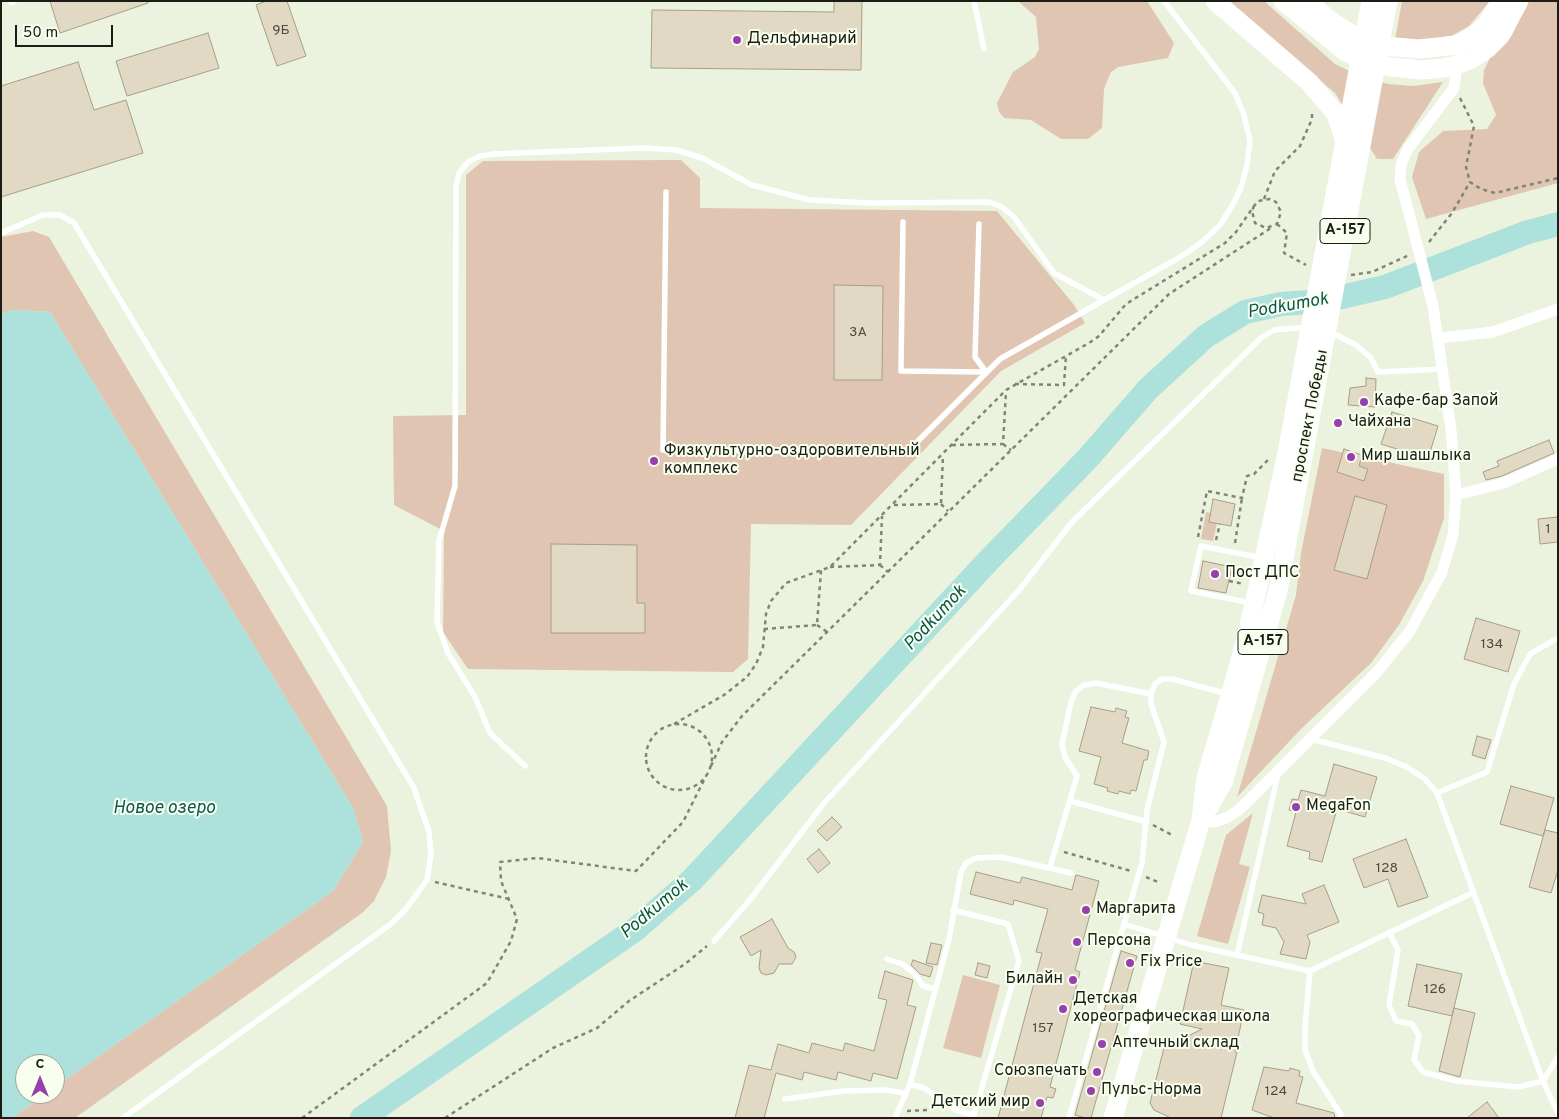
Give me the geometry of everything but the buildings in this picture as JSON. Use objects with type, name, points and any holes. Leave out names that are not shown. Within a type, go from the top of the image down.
[{"type":"main road","points":[[1215,1],[1309,82],[1336,114],[1345,139]]},
{"type":"main road","points":[[1283,1],[1346,52],[1366,61],[1392,67],[1422,70],[1444,68],[1470,60],[1488,48],[1500,36],[1519,1]]},
{"type":"main road","points":[[1307,1],[1332,22],[1360,39],[1384,46],[1419,49],[1457,44],[1473,36],[1486,24],[1501,1]]},
{"type":"main road","name":"проспект Победы","points":[[1201,820],[1223,782],[1278,591],[1287,455],[1345,139],[1379,3]]},
{"type":"main road","name":"проспект Победы","points":[[1113,1118],[1201,820],[1206,778],[1254,604],[1287,455],[1379,3]]},
{"type":"street","points":[[1201,820],[1214,822],[1228,817],[1240,809],[1377,672],[1410,631],[1442,572],[1454,535],[1456,495],[1451,429],[1433,306],[1400,179],[1401,165],[1407,150],[1454,88],[1457,64]]},
{"type":"street","points":[[1438,338],[1493,332],[1558,309]]},
{"type":"street","points":[[1456,495],[1504,483],[1558,459]]},
{"type":"lane","points":[[974,1],[984,49]]},
{"type":"lane","points":[[666,192],[663,450],[907,452],[1000,359],[1182,256],[1202,242],[1220,225],[1232,206],[1241,188],[1247,166],[1250,141],[1244,115],[1235,94],[1164,1]]},
{"type":"lane","points":[[526,766],[490,732],[475,697],[448,653],[437,622],[439,541],[455,486],[456,187],[459,173],[468,162],[480,156],[494,154],[643,148],[676,150],[702,158],[752,185],[810,200],[870,203],[989,202],[1002,208],[1014,217],[1054,273],[1104,300]]},
{"type":"lane","points":[[1,233],[43,215],[60,215],[74,223],[414,788],[429,832],[431,854],[427,880],[406,909],[392,923],[123,1118]]},
{"type":"lane","points":[[903,222],[901,371],[986,372]]},
{"type":"lane","points":[[979,224],[975,356],[986,372]]},
{"type":"lane","points":[[714,941],[749,901],[824,803],[1020,589],[1072,522],[1261,338],[1274,330],[1314,328]]},
{"type":"lane","points":[[1322,329],[1344,337],[1356,345],[1371,358],[1378,372],[1443,369]]},
{"type":"lane","points":[[1254,604],[1191,591],[1201,546],[1264,559]]},
{"type":"lane","points":[[1437,793],[1487,772],[1514,684],[1530,654],[1558,638]]},
{"type":"lane","points":[[1069,1118],[1142,863],[1147,810],[1164,742],[1152,704],[1151,694],[1155,684],[1162,679],[1172,678],[1230,695]]},
{"type":"lane","points":[[1050,867],[1077,776],[1062,750],[1071,702],[1076,691],[1084,685],[1096,683],[1151,694]]},
{"type":"lane","points":[[1311,739],[1385,758],[1407,767],[1425,779],[1437,793],[1543,1082],[1558,1113]]},
{"type":"lane","points":[[1236,955],[1279,770]]},
{"type":"lane","points":[[1070,801],[1147,822]]},
{"type":"lane","points":[[888,1118],[895,1115],[910,1084],[950,939],[953,910],[961,872],[966,863],[976,858],[1001,856],[1071,873]]},
{"type":"lane","points":[[1124,924],[1236,955],[1310,971],[1474,892]]},
{"type":"lane","points":[[910,1084],[924,1088],[956,1110],[973,1116],[1019,961],[1008,924],[953,910]]},
{"type":"lane","points":[[1389,932],[1398,950],[1389,1005],[1396,1021],[1412,1024],[1419,1036],[1414,1060],[1424,1072],[1456,1081],[1518,1087],[1543,1082],[1558,1057]]},
{"type":"lane","points":[[887,959],[902,964],[915,974],[923,986],[936,990]]},
{"type":"lane","points":[[1310,971],[1305,1050],[1313,1071],[1341,1115],[1340,1118]]},
{"type":"lane","points":[[785,1099],[844,1091],[885,1090],[904,1093]]},
{"type":"path","points":[[1454,88],[1467,108],[1474,126],[1466,167],[1470,182],[1480,189],[1495,193],[1558,178]]},
{"type":"path","points":[[830,567],[1006,390],[1100,336],[1126,304],[1225,242],[1236,232],[1254,206],[1264,199],[1275,171],[1300,146],[1312,119],[1312,109],[1317,106]]},
{"type":"path","points":[[1422,247],[1430,242],[1452,213],[1470,182]]},
{"type":"path","points":[[302,1118],[487,983],[510,941],[517,919],[501,881],[500,862],[537,858],[636,871],[682,822],[731,728],[1169,294],[1263,235],[1277,224],[1281,212],[1280,207],[1276,202],[1264,199]]},
{"type":"path","points":[[1254,206],[1252,211],[1255,223],[1260,227],[1272,227]]},
{"type":"path","points":[[1277,224],[1286,233],[1284,252],[1308,266]]},
{"type":"path","points":[[1349,276],[1372,272],[1399,261],[1414,252]]},
{"type":"path","points":[[1064,385],[1066,355]]},
{"type":"path","points":[[1014,384],[1064,385],[1071,391]]},
{"type":"path","points":[[1003,444],[1006,390]]},
{"type":"path","points":[[952,445],[1003,444],[1011,450]]},
{"type":"path","points":[[944,454],[942,504],[948,512]]},
{"type":"path","points":[[1235,545],[1247,476],[1287,455]]},
{"type":"path","points":[[1201,546],[1198,538],[1206,491],[1242,498]]},
{"type":"path","points":[[893,505],[942,504]]},
{"type":"path","points":[[880,565],[882,515]]},
{"type":"path","points":[[1216,542],[1220,524]]},
{"type":"path","points":[[706,776],[694,786],[678,790],[667,788],[650,774],[646,764],[645,753],[648,742],[663,727],[674,724],[724,695],[746,677],[756,664],[763,647],[766,614],[770,601],[782,587],[797,578],[830,567],[880,565],[888,572]]},
{"type":"path","points":[[817,626],[822,570]]},
{"type":"path","points":[[764,629],[817,626],[827,632]]},
{"type":"path","points":[[674,724],[685,724],[695,728],[704,735],[712,755],[711,766]]},
{"type":"path","points":[[1147,822],[1172,835]]},
{"type":"path","points":[[1056,850],[1139,874],[1158,882]]},
{"type":"path","points":[[427,880],[509,899]]},
{"type":"path","points":[[445,1118],[552,1048],[596,1028],[629,1001],[714,941]]},
{"type":"path","points":[[895,1115],[926,1110],[943,1101]]},
{"type":"shaded area","points":[[1018,1],[1147,1],[1174,43],[1168,58],[1118,67],[1111,72],[1104,89],[1102,128],[1088,139],[1061,139],[1031,120],[1004,118],[999,112],[997,103],[1013,72],[1035,57],[1039,49],[1036,17]]},
{"type":"shaded area","points":[[1228,1],[1264,1],[1335,64],[1360,76],[1388,84],[1413,86],[1443,82],[1393,159],[1377,159],[1335,93]]},
{"type":"shaded area","points":[[1402,1],[1490,1],[1469,26],[1453,35],[1433,40],[1395,40]]},
{"type":"shaded area","points":[[1529,1],[1558,1],[1558,183],[1426,219],[1412,177],[1419,152],[1443,131],[1487,129],[1496,115],[1483,83],[1484,70],[1491,56],[1511,37]]},
{"type":"shaded area","name":"Физкультурно-оздоровительный комплекс","points":[[681,160],[700,178],[700,208],[997,211],[1074,305],[1085,323],[1001,371],[851,525],[751,524],[748,659],[733,672],[468,669],[443,632],[444,531],[394,505],[393,416],[466,415],[466,175],[483,161]]},
{"type":"shaded area","points":[[33,231],[49,237],[387,806],[391,851],[386,877],[374,901],[362,913],[75,1118],[12,1118],[32,1104],[65,1104],[65,1080],[333,891],[363,842],[353,808],[50,312],[14,310],[1,313],[1,237]]},
{"type":"shaded area","points":[[1322,448],[1444,474],[1444,518],[1423,581],[1399,625],[1371,663],[1301,729],[1237,797],[1296,595],[1301,553]]},
{"type":"shaded area","points":[[1206,512],[1210,513],[1209,522],[1217,523],[1213,541],[1201,539]]},
{"type":"shaded area","points":[[1253,813],[1239,864],[1250,867],[1228,944],[1197,936],[1226,835]]},
{"type":"shaded area","points":[[963,975],[1000,985],[981,1058],[943,1048]]},
{"type":"water","name":"Новое озеро","points":[[14,310],[50,312],[353,808],[363,842],[333,891],[65,1080],[65,1054],[15,1054],[15,1104],[32,1104],[12,1118],[1,1118],[1,313]]},
{"type":"waterway","name":"Podkumok","points":[[362,1118],[636,929],[692,880],[989,560],[1088,458],[1148,389],[1206,336],[1245,312],[1281,304],[1324,301],[1385,287],[1528,232],[1558,224]]},
{"type":"place","name":"Дельфинарий","points":[[737,40]]},
{"type":"place","name":"Кафе-бар Запой","points":[[1364,402]]},
{"type":"place","name":"Чайхана","points":[[1338,423]]},
{"type":"place","name":"Мир шашлыка","points":[[1351,457]]},
{"type":"place","name":"Физкультурно-оздоровительный комплекс","points":[[654,461]]},
{"type":"place","name":"Пост ДПС","points":[[1215,574]]},
{"type":"place","name":"MegaFon","points":[[1296,807]]},
{"type":"place","name":"Маргарита","points":[[1086,910]]},
{"type":"place","name":"Персона","points":[[1077,942]]},
{"type":"place","name":"Fix Price","points":[[1130,963]]},
{"type":"place","name":"Билайн","points":[[1073,980]]},
{"type":"place","name":"Детская хореографическая школа","points":[[1063,1009]]},
{"type":"place","name":"Аптечный склад","points":[[1102,1044]]},
{"type":"place","name":"Союзпечать","points":[[1097,1072]]},
{"type":"place","name":"Пульс-Норма","points":[[1091,1091]]},
{"type":"place","name":"Детский мир","points":[[1040,1103]]}]
